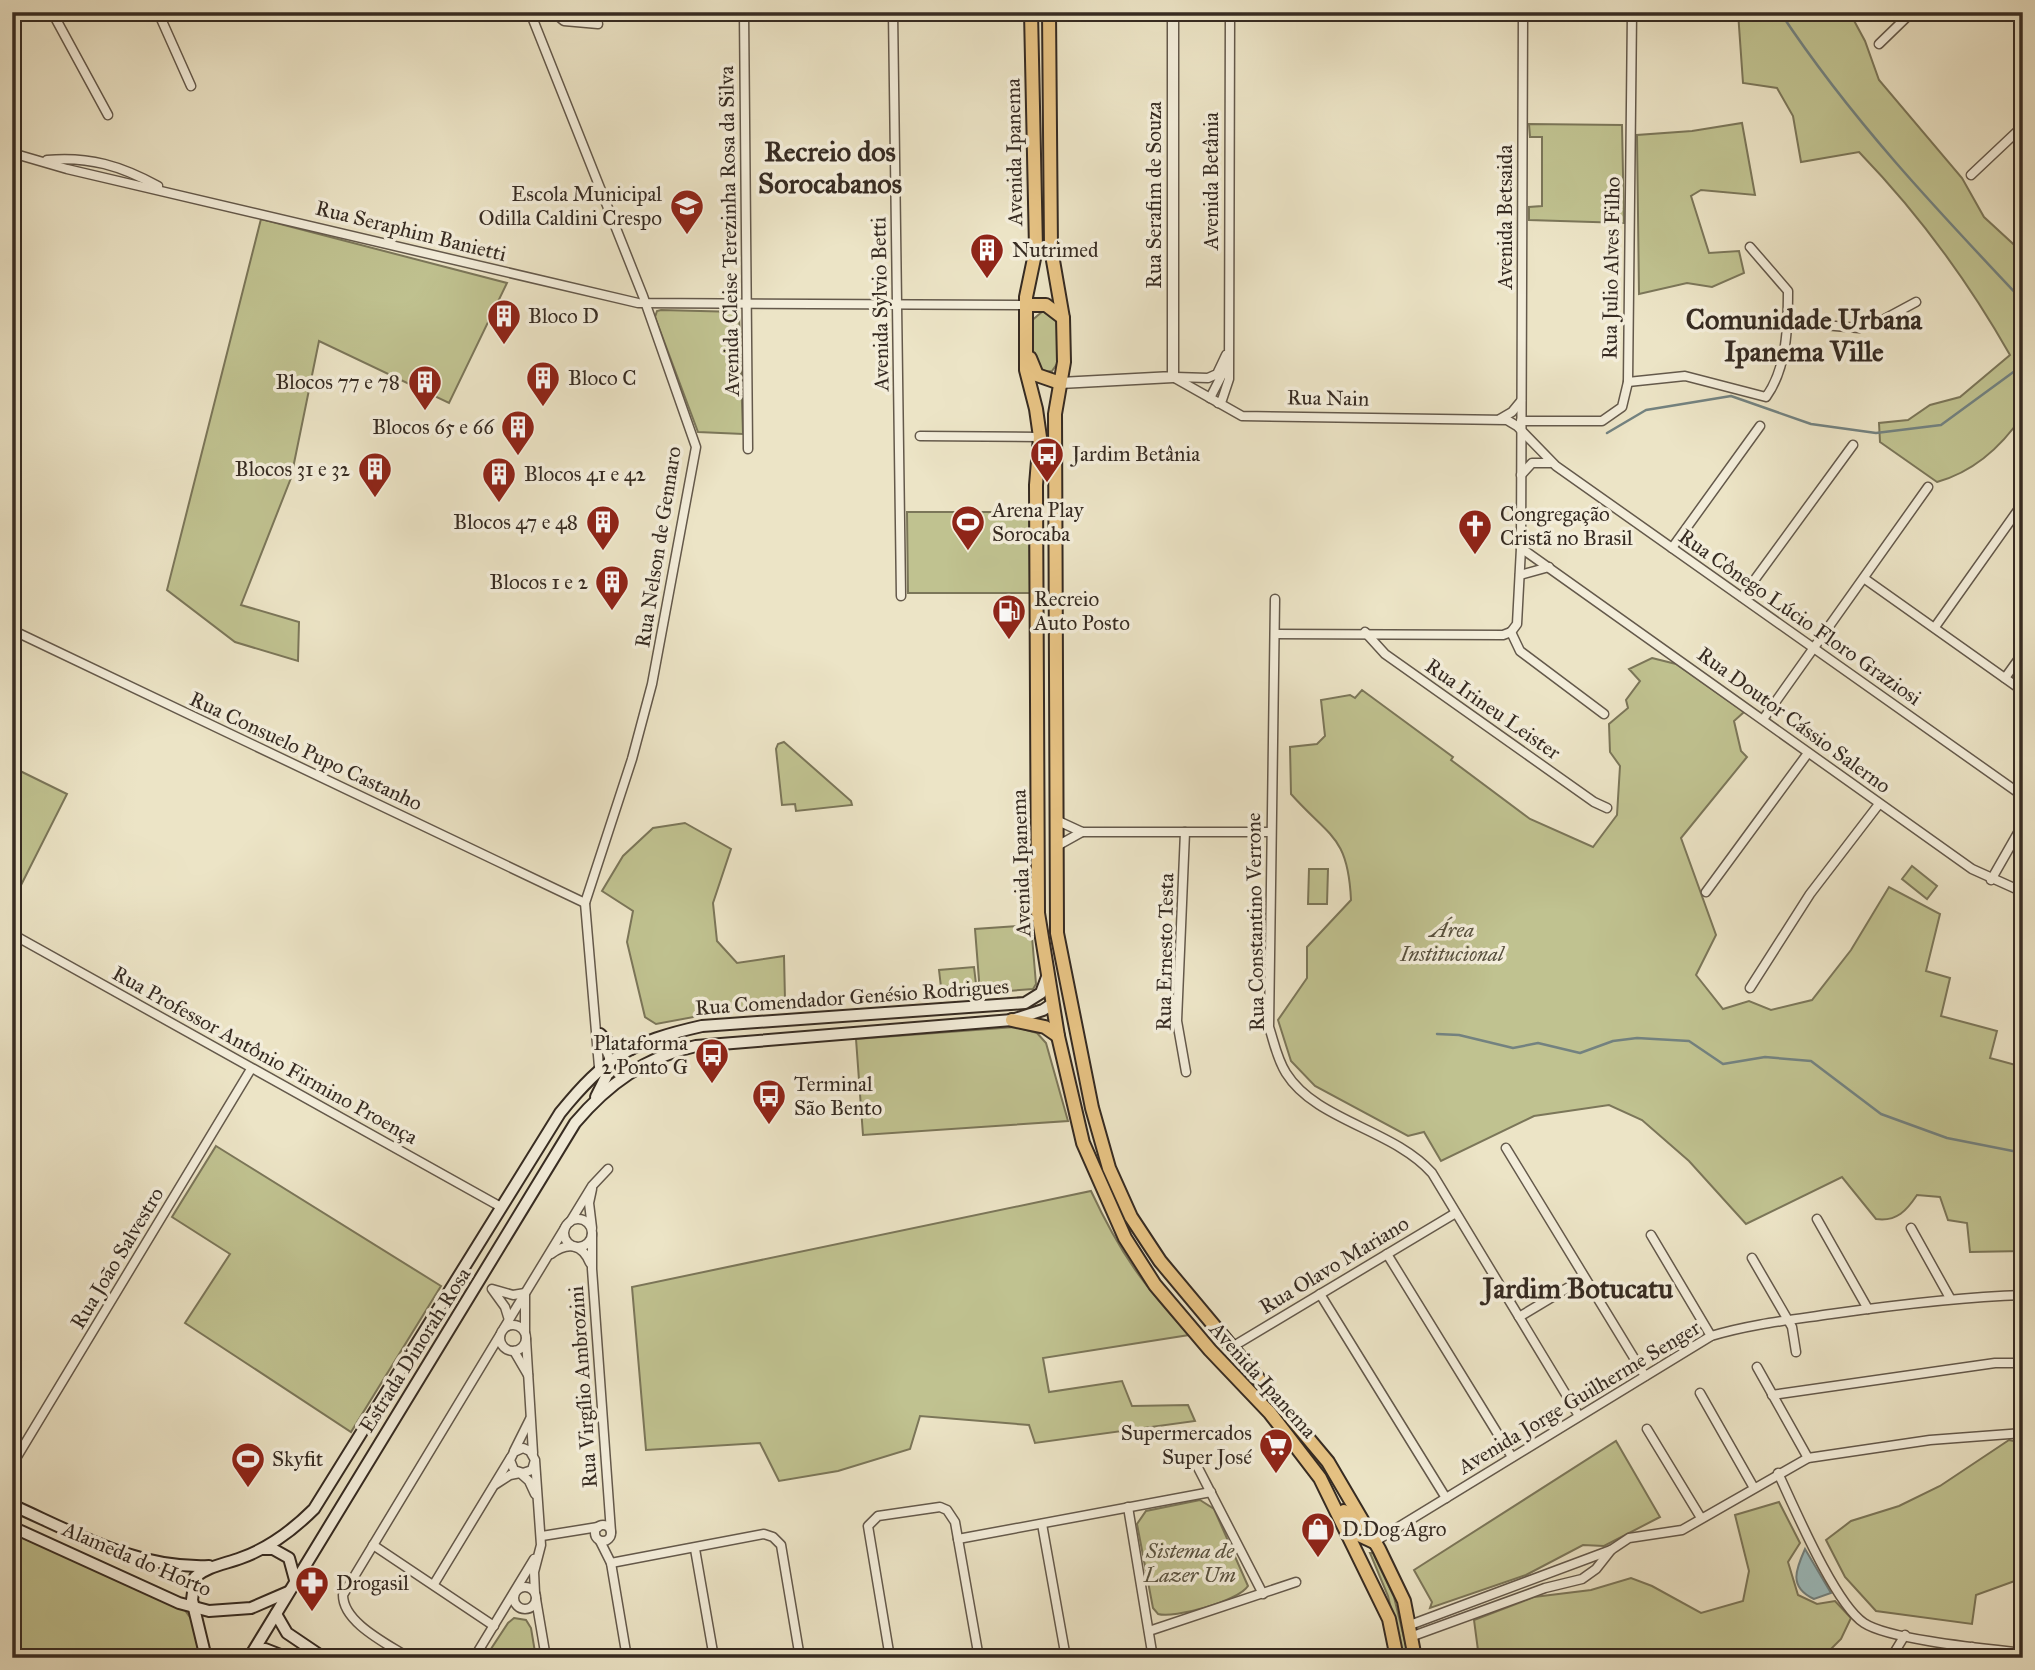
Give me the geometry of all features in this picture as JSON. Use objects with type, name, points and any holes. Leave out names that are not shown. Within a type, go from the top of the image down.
[{"type":"main road","name":"Avenida Ipanema","points":[[1031,12],[1036,249],[1026,304],[1025,327],[1026,370],[1040,437],[1036,485],[1038,913],[1058,1036],[1083,1143],[1125,1238],[1155,1285],[1283,1428],[1320,1478],[1389,1619],[1397,1658]]},
{"type":"main road","name":"Avenida Ipanema","points":[[1049,12],[1051,249],[1063,318],[1064,362],[1055,414],[1057,933],[1092,1108],[1110,1168],[1131,1217],[1160,1261],[1323,1455],[1374,1542],[1404,1601],[1415,1658]]},
{"type":"main road","points":[[1026,304],[1046,305],[1063,318]]},
{"type":"main road","points":[[1025,327],[1033,369],[1043,379],[1060,383]]},
{"type":"main road","name":"Rua Comendador Genésio Rodrigues","points":[[610,1060],[662,1035],[702,1026],[1025,1003],[1041,993],[1048,977]]},
{"type":"main road","points":[[1052,1004],[1066,983]]},
{"type":"main road","name":"Rua Comendador Genésio Rodrigues","points":[[628,1074],[670,1052],[696,1046],[1012,1020],[1043,1010],[1052,1004]]},
{"type":"main road","points":[[1012,1020],[1045,1027],[1058,1036]]},
{"type":"main road","points":[[598,1028],[612,1046],[631,1049]]},
{"type":"main road","points":[[595,1099],[608,1073],[610,1060]]},
{"type":"main road","name":"Estrada Dinorah Rosa","points":[[216,1566],[262,1549],[298,1524],[327,1490],[559,1113],[599,1067],[610,1060]]},
{"type":"main road","name":"Estrada Dinorah Rosa","points":[[252,1654],[575,1123],[595,1099],[628,1074]]},
{"type":"main road","points":[[1232,1347],[1230,1363],[1242,1384]]},
{"type":"main road","points":[[1320,1478],[1329,1486],[1359,1535],[1374,1542]]},
{"type":"main road","name":"Alameda do Horto","points":[[12,1505],[109,1550],[137,1559],[183,1567],[216,1566]]},
{"type":"main road","name":"Alameda do Horto","points":[[12,1527],[195,1607],[226,1612],[262,1605],[288,1592]]},
{"type":"main road","points":[[262,1549],[273,1549],[289,1558],[295,1580]]},
{"type":"main road","points":[[207,1656],[192,1600],[195,1577],[216,1566]]},
{"type":"main road","points":[[276,1614],[288,1633],[324,1658]]},
{"type":"main road","points":[[252,1654],[265,1649],[288,1658]]},
{"type":"street","points":[[52,12],[108,115]]},
{"type":"street","points":[[158,12],[191,86]]},
{"type":"street","name":"Rua Nelson de Gennaro","points":[[530,12],[644,303],[695,447],[652,684],[632,759],[585,903],[598,1028],[599,1067]]},
{"type":"street","points":[[552,12],[564,21],[598,24]]},
{"type":"street","points":[[744,13],[1031,12]]},
{"type":"street","name":"Rua Serafim de Souza","points":[[1173,12],[1173,377]]},
{"type":"street","name":"Avenida Betânia","points":[[1230,12],[1228,349],[1230,402],[1242,416]]},
{"type":"street","name":"Avenida Betsaida","points":[[1511,632],[1517,624],[1521,548],[1523,12]]},
{"type":"street","name":"Rua Julio Alves Filho","points":[[1622,407],[1628,382],[1632,12]]},
{"type":"street","points":[[1879,44],[1912,12]]},
{"type":"street","name":"Avenida Cleise Terezinha Rosa da Silva","points":[[744,13],[748,449]]},
{"type":"street","name":"Avenida Sylvio Betti","points":[[893,13],[901,596]]},
{"type":"street","points":[[1971,175],[2023,125]]},
{"type":"street","name":"Rua Seraphim Banietti","points":[[12,153],[76,171],[362,236],[563,287],[644,303],[1026,304]]},
{"type":"street","points":[[75,157],[70,165],[76,171]]},
{"type":"street","name":"Rua Seraphim Banietti","points":[[44,160],[75,157],[125,168],[169,192]]},
{"type":"street","points":[[132,183],[138,175]]},
{"type":"street","points":[[1628,382],[1685,376],[1766,397],[1774,386],[1788,322],[1788,291],[1750,247]]},
{"type":"street","points":[[1788,322],[1859,328],[1877,323],[1916,302]]},
{"type":"street","points":[[1060,383],[1173,377],[1208,378],[1217,374],[1228,349]]},
{"type":"street","name":"Avenida Betânia","points":[[1228,349],[1225,370],[1214,400],[1222,400],[1229,379]]},
{"type":"street","name":"Rua Nain","points":[[1173,377],[1242,416],[1496,419],[1521,425],[1602,421],[1622,407]]},
{"type":"street","points":[[1496,419],[1512,412],[1521,401]]},
{"type":"street","points":[[1496,419],[1510,428],[1521,444]]},
{"type":"street","name":"Rua Cônego Lúcio Floro Graziosi","points":[[1521,425],[1556,466]]},
{"type":"street","points":[[1672,548],[1760,426]]},
{"type":"street","points":[[920,436],[1040,437]]},
{"type":"street","points":[[1742,597],[1853,445]]},
{"type":"street","name":"Rua Cônego Lúcio Floro Graziosi","points":[[1521,455],[1525,461],[1547,461],[1556,466],[2023,796]]},
{"type":"street","points":[[1520,476],[1532,463]]},
{"type":"street","points":[[1764,718],[1928,487]]},
{"type":"street","points":[[1935,627],[2023,503]]},
{"type":"street","name":"Rua Doutor Cássio Salerno","points":[[1521,548],[1764,718],[1879,804],[1991,880],[2023,892]]},
{"type":"street","points":[[1520,575],[1549,567]]},
{"type":"street","points":[[1865,579],[2023,691]]},
{"type":"street","name":"Rua Constantino Verrone","points":[[1275,599],[1269,1027],[1286,1073],[1323,1106],[1419,1158],[1432,1173],[1454,1214],[1579,1416]]},
{"type":"street","name":"Rua Consuelo Pupo Castanho","points":[[12,630],[585,903]]},
{"type":"street","points":[[1275,634],[1365,632],[1503,635],[1511,632],[1520,651],[1604,714]]},
{"type":"street","name":"Rua Irineu Leister","points":[[1365,632],[1385,654],[1594,802],[1607,808]]},
{"type":"street","points":[[2005,678],[2023,653]]},
{"type":"street","points":[[1706,892],[1808,753]]},
{"type":"street","points":[[1750,988],[1810,894],[1879,804]]},
{"type":"street","points":[[1056,820],[1082,832],[1270,832]]},
{"type":"street","points":[[1991,880],[2023,824]]},
{"type":"street","points":[[1057,846],[1082,832]]},
{"type":"street","name":"Rua Ernesto Testa","points":[[1185,832],[1177,1021],[1186,1072]]},
{"type":"street","name":"Rua Professor Antônio Firmino Proença","points":[[12,934],[501,1207]]},
{"type":"street","name":"Rua Nelson de Gennaro","points":[[598,1028],[610,1060]]},
{"type":"street","name":"Rua João Salvestro","points":[[12,1465],[251,1069]]},
{"type":"street","points":[[1506,1148],[1645,1376]]},
{"type":"street","points":[[409,1658],[351,1617],[343,1605],[343,1595],[525,1293],[592,1186],[608,1169]]},
{"type":"street","name":"Rua Virgílio Ambrozini","points":[[592,1186],[589,1203],[592,1269],[612,1533],[611,1563],[627,1658]]},
{"type":"street","name":"Rua Olavo Mariano","points":[[1232,1347],[1454,1214]]},
{"type":"street","points":[[1817,1219],[1868,1308]]},
{"type":"street","points":[[550,1256],[566,1246],[587,1244],[592,1231],[585,1220],[568,1224]]},
{"type":"street","points":[[568,1224],[565,1236],[577,1246]]},
{"type":"street","points":[[1911,1228],[1950,1298]]},
{"type":"street","points":[[1651,1235],[1711,1336]]},
{"type":"street","name":"Rua Virgílio Ambrozini","points":[[577,1246],[584,1252],[592,1269]]},
{"type":"street","points":[[1387,1254],[1512,1457]]},
{"type":"street","points":[[1752,1258],[1788,1320],[1796,1352]]},
{"type":"street","points":[[1519,1317],[1584,1278]]},
{"type":"street","points":[[504,1349],[505,1307],[492,1289],[513,1295],[525,1293]]},
{"type":"street","points":[[525,1293],[541,1536],[541,1551],[534,1573],[535,1596],[546,1658]]},
{"type":"street","points":[[1320,1294],[1446,1498]]},
{"type":"street","name":"Avenida Jorge Guilherme Senger","points":[[1374,1542],[1711,1336],[1749,1324],[1868,1308],[1950,1298],[2023,1295]]},
{"type":"street","points":[[504,1327],[517,1326],[526,1337]]},
{"type":"street","points":[[481,1367],[504,1349],[514,1351],[522,1347],[526,1337]]},
{"type":"street","points":[[514,1351],[529,1377]]},
{"type":"street","points":[[1772,1395],[1995,1363],[2023,1363]]},
{"type":"street","points":[[1757,1367],[1808,1458]]},
{"type":"street","points":[[1700,1393],[1754,1488]]},
{"type":"street","points":[[433,1584],[512,1454],[531,1416]]},
{"type":"street","points":[[1647,1429],[1701,1518]]},
{"type":"street","points":[[1411,1631],[1611,1550],[1629,1538],[1682,1530],[1808,1458],[1930,1440],[2023,1433]]},
{"type":"street","points":[[512,1454],[523,1448],[534,1457]]},
{"type":"street","points":[[512,1454],[512,1467],[533,1487],[539,1504]]},
{"type":"street","points":[[491,1488],[510,1475],[529,1472],[534,1457]]},
{"type":"street","points":[[1193,1458],[1263,1594]]},
{"type":"street","points":[[1778,1473],[1825,1570],[1855,1614],[1872,1627],[1972,1647],[2023,1653]]},
{"type":"street","points":[[958,1539],[1211,1492]]},
{"type":"street","name":"Rua Virgílio Ambrozini","points":[[599,1527],[610,1503]]},
{"type":"street","points":[[890,1658],[868,1531],[870,1522],[878,1516],[935,1507],[947,1510],[955,1522],[979,1658]]},
{"type":"street","points":[[1128,1507],[1153,1658]]},
{"type":"street","points":[[1042,1524],[1066,1658]]},
{"type":"street","points":[[541,1536],[576,1533],[607,1526],[612,1533],[608,1540],[576,1533]]},
{"type":"street","points":[[599,1527],[595,1533],[599,1540]]},
{"type":"street","points":[[611,1563],[764,1534],[773,1537],[781,1545],[800,1658]]},
{"type":"street","name":"Rua Virgílio Ambrozini","points":[[599,1540],[611,1563]]},
{"type":"street","points":[[373,1545],[495,1624]]},
{"type":"street","points":[[695,1549],[713,1658]]},
{"type":"street","points":[[1411,1631],[1545,1588],[1582,1579],[1597,1569],[1611,1550]]},
{"type":"street","points":[[474,1658],[541,1551]]},
{"type":"street","points":[[1149,1631],[1296,1582]]},
{"type":"street","points":[[514,1593],[523,1587],[535,1596]]},
{"type":"street","points":[[514,1593],[514,1603],[534,1618],[541,1632]]},
{"type":"street","points":[[495,1624],[512,1611],[534,1606],[535,1596]]},
{"type":"street","points":[[1891,1658],[1905,1635]]},
{"type":"street","points":[[1965,1658],[1972,1647]]},
{"type":"street","points":[[390,1658],[396,1650]]},
{"type":"green space","points":[[1738,12],[1845,12],[1851,15],[1865,41],[1879,80],[1962,178],[1984,217],[2023,253],[2023,415],[1996,447],[1963,472],[1937,482],[1880,442],[1879,423],[1908,420],[1930,405],[1960,397],[2010,355],[1941,249],[1902,199],[1859,152],[1801,162],[1793,116],[1777,88],[1743,83]]},
{"type":"green space","points":[[1742,123],[1755,195],[1701,190],[1691,196],[1709,253],[1739,251],[1744,273],[1712,287],[1687,283],[1639,294],[1637,135],[1692,131]]},
{"type":"green space","points":[[1529,124],[1622,125],[1624,223],[1529,220],[1529,207],[1542,206],[1542,137],[1530,137]]},
{"type":"green space","points":[[261,219],[507,283],[449,403],[319,341],[291,478],[241,605],[299,622],[298,661],[235,642],[167,590]]},
{"type":"green space","points":[[657,311],[739,312],[743,434],[698,432],[655,317]]},
{"type":"green space","points":[[1043,311],[1058,322],[1059,361],[1052,371],[1043,372],[1033,359],[1030,322]]},
{"type":"green space","name":"Arena Play Sorocaba","points":[[907,512],[1029,512],[1030,593],[908,593]]},
{"type":"green space","name":"Área Institucional","points":[[1652,658],[1676,664],[1744,712],[1734,721],[1741,751],[1747,757],[1681,838],[1716,935],[1696,975],[1723,1009],[1749,1001],[1771,1010],[1812,1000],[1851,950],[1889,887],[1940,914],[1926,971],[1950,978],[1941,1016],[1997,1031],[1990,1058],[2023,1067],[2023,1251],[1970,1252],[1967,1223],[1948,1220],[1940,1197],[1917,1195],[1896,1217],[1876,1219],[1842,1177],[1746,1224],[1689,1161],[1642,1120],[1609,1105],[1534,1116],[1441,1161],[1424,1132],[1408,1136],[1315,1086],[1291,1061],[1278,1020],[1307,978],[1307,947],[1351,900],[1346,862],[1341,849],[1326,829],[1291,794],[1290,747],[1317,744],[1325,736],[1321,700],[1350,695],[1355,698],[1362,690],[1453,757],[1451,760],[1530,819],[1593,847],[1617,815],[1620,766],[1610,752],[1609,724],[1628,708],[1626,700],[1640,681],[1629,669]]},
{"type":"green space","points":[[784,742],[851,801],[852,805],[796,811],[795,804],[782,805],[776,749],[778,744]]},
{"type":"green space","points":[[12,767],[67,794],[12,903]]},
{"type":"green space","points":[[685,823],[731,849],[713,903],[717,941],[737,963],[784,956],[785,1000],[656,1024],[645,1017],[627,942],[633,911],[602,891],[623,856],[653,828]]},
{"type":"green space","points":[[1912,866],[1937,886],[1927,899],[1902,879]]},
{"type":"green space","points":[[1309,869],[1328,869],[1327,904],[1308,904]]},
{"type":"green space","points":[[1031,925],[1036,984],[1033,989],[980,993],[975,929]]},
{"type":"green space","points":[[974,967],[976,984],[941,987],[939,970]]},
{"type":"green space","points":[[1015,1027],[1037,1033],[1046,1043],[1068,1121],[863,1135],[856,1039]]},
{"type":"green space","points":[[216,1146],[441,1286],[351,1432],[185,1323],[230,1254],[172,1217]]},
{"type":"green space","points":[[1091,1191],[1112,1233],[1134,1268],[1189,1335],[1043,1358],[1049,1392],[1122,1381],[1132,1406],[1188,1405],[1195,1421],[1035,1443],[1029,1425],[920,1416],[910,1449],[838,1471],[779,1481],[760,1443],[646,1450],[632,1287]]},
{"type":"green space","points":[[2009,1440],[2023,1443],[2023,1578],[1976,1595],[1972,1624],[1876,1611],[1845,1577],[1826,1540],[1851,1521],[1899,1506],[1940,1486]]},
{"type":"green space","points":[[1616,1441],[1660,1517],[1604,1546],[1583,1545],[1526,1575],[1430,1608],[1432,1602],[1414,1570]]},
{"type":"green space","name":"Sistema de Lazer Um","points":[[1200,1500],[1214,1509],[1248,1586],[1242,1592],[1205,1608],[1177,1614],[1158,1614],[1153,1608],[1137,1524],[1146,1511]]},
{"type":"green space","points":[[1779,1502],[1800,1543],[1788,1562],[1798,1595],[1817,1604],[1835,1601],[1851,1618],[1841,1639],[1822,1658],[1479,1658],[1474,1620],[1534,1597],[1591,1590],[1631,1578],[1652,1586],[1701,1613],[1743,1601],[1749,1571],[1735,1515]]},
{"type":"green space","points":[[12,1533],[184,1609],[197,1627],[203,1658],[12,1657]]},
{"type":"green space","points":[[1370,1553],[1373,1553],[1394,1597],[1409,1658],[1403,1658],[1388,1596]]},
{"type":"green space","points":[[514,1618],[526,1620],[531,1628],[536,1658],[485,1658],[508,1623]]},
{"type":"water","points":[[1805,1549],[1831,1593],[1814,1599],[1800,1589],[1796,1577]]},
{"type":"waterway","points":[[1780,12],[1865,126],[1926,197],[2023,301]]},
{"type":"waterway","points":[[1607,433],[1646,410],[1731,396],[1811,424],[1876,433],[1941,425],[2023,365]]},
{"type":"waterway","points":[[1437,1034],[1459,1035],[1513,1048],[1538,1043],[1580,1053],[1613,1041],[1637,1038],[1689,1041],[1723,1064],[1765,1057],[1811,1061],[1881,1114],[1947,1138],[2023,1153]]},
{"type":"place","name":"Escola Municipal Odilla Caldini Crespo","points":[[687,236]]},
{"type":"place","name":"Nutrimed","points":[[987,280]]},
{"type":"place","name":"Bloco D","points":[[504,346]]},
{"type":"place","name":"Bloco C","points":[[543,408]]},
{"type":"place","name":"Blocos 77 e 78","points":[[425,412]]},
{"type":"place","name":"Blocos 65 e 66","points":[[518,457]]},
{"type":"place","name":"Jardim Betânia","points":[[1047,484]]},
{"type":"place","name":"Blocos 31 e 32","points":[[375,499]]},
{"type":"place","name":"Blocos 41 e 42","points":[[499,504]]},
{"type":"place","name":"Blocos 47 e 48","points":[[603,552]]},
{"type":"place","name":"Arena Play Sorocaba","points":[[968,552]]},
{"type":"place","name":"Congregação Cristã no Brasil","points":[[1475,556]]},
{"type":"place","name":"Blocos 1 e 2","points":[[612,612]]},
{"type":"place","name":"Recreio Auto Posto","points":[[1009,641]]},
{"type":"place","name":"Plataforma 2 Ponto G","points":[[712,1085]]},
{"type":"place","name":"Terminal São Bento","points":[[769,1126]]},
{"type":"place","name":"Supermercados Super José","points":[[1276,1475]]},
{"type":"place","name":"Skyfit","points":[[248,1489]]},
{"type":"place","name":"D.Dog Agro","points":[[1318,1559]]},
{"type":"place","name":"Drogasil","points":[[312,1613]]},
{"type":"district","name":"Recreio dos Sorocabanos","points":[[830,167]]},
{"type":"district","name":"Comunidade Urbana Ipanema Ville","points":[[1804,335]]},
{"type":"district","name":"Jardim Botucatu","points":[[1578,1288]]}]
